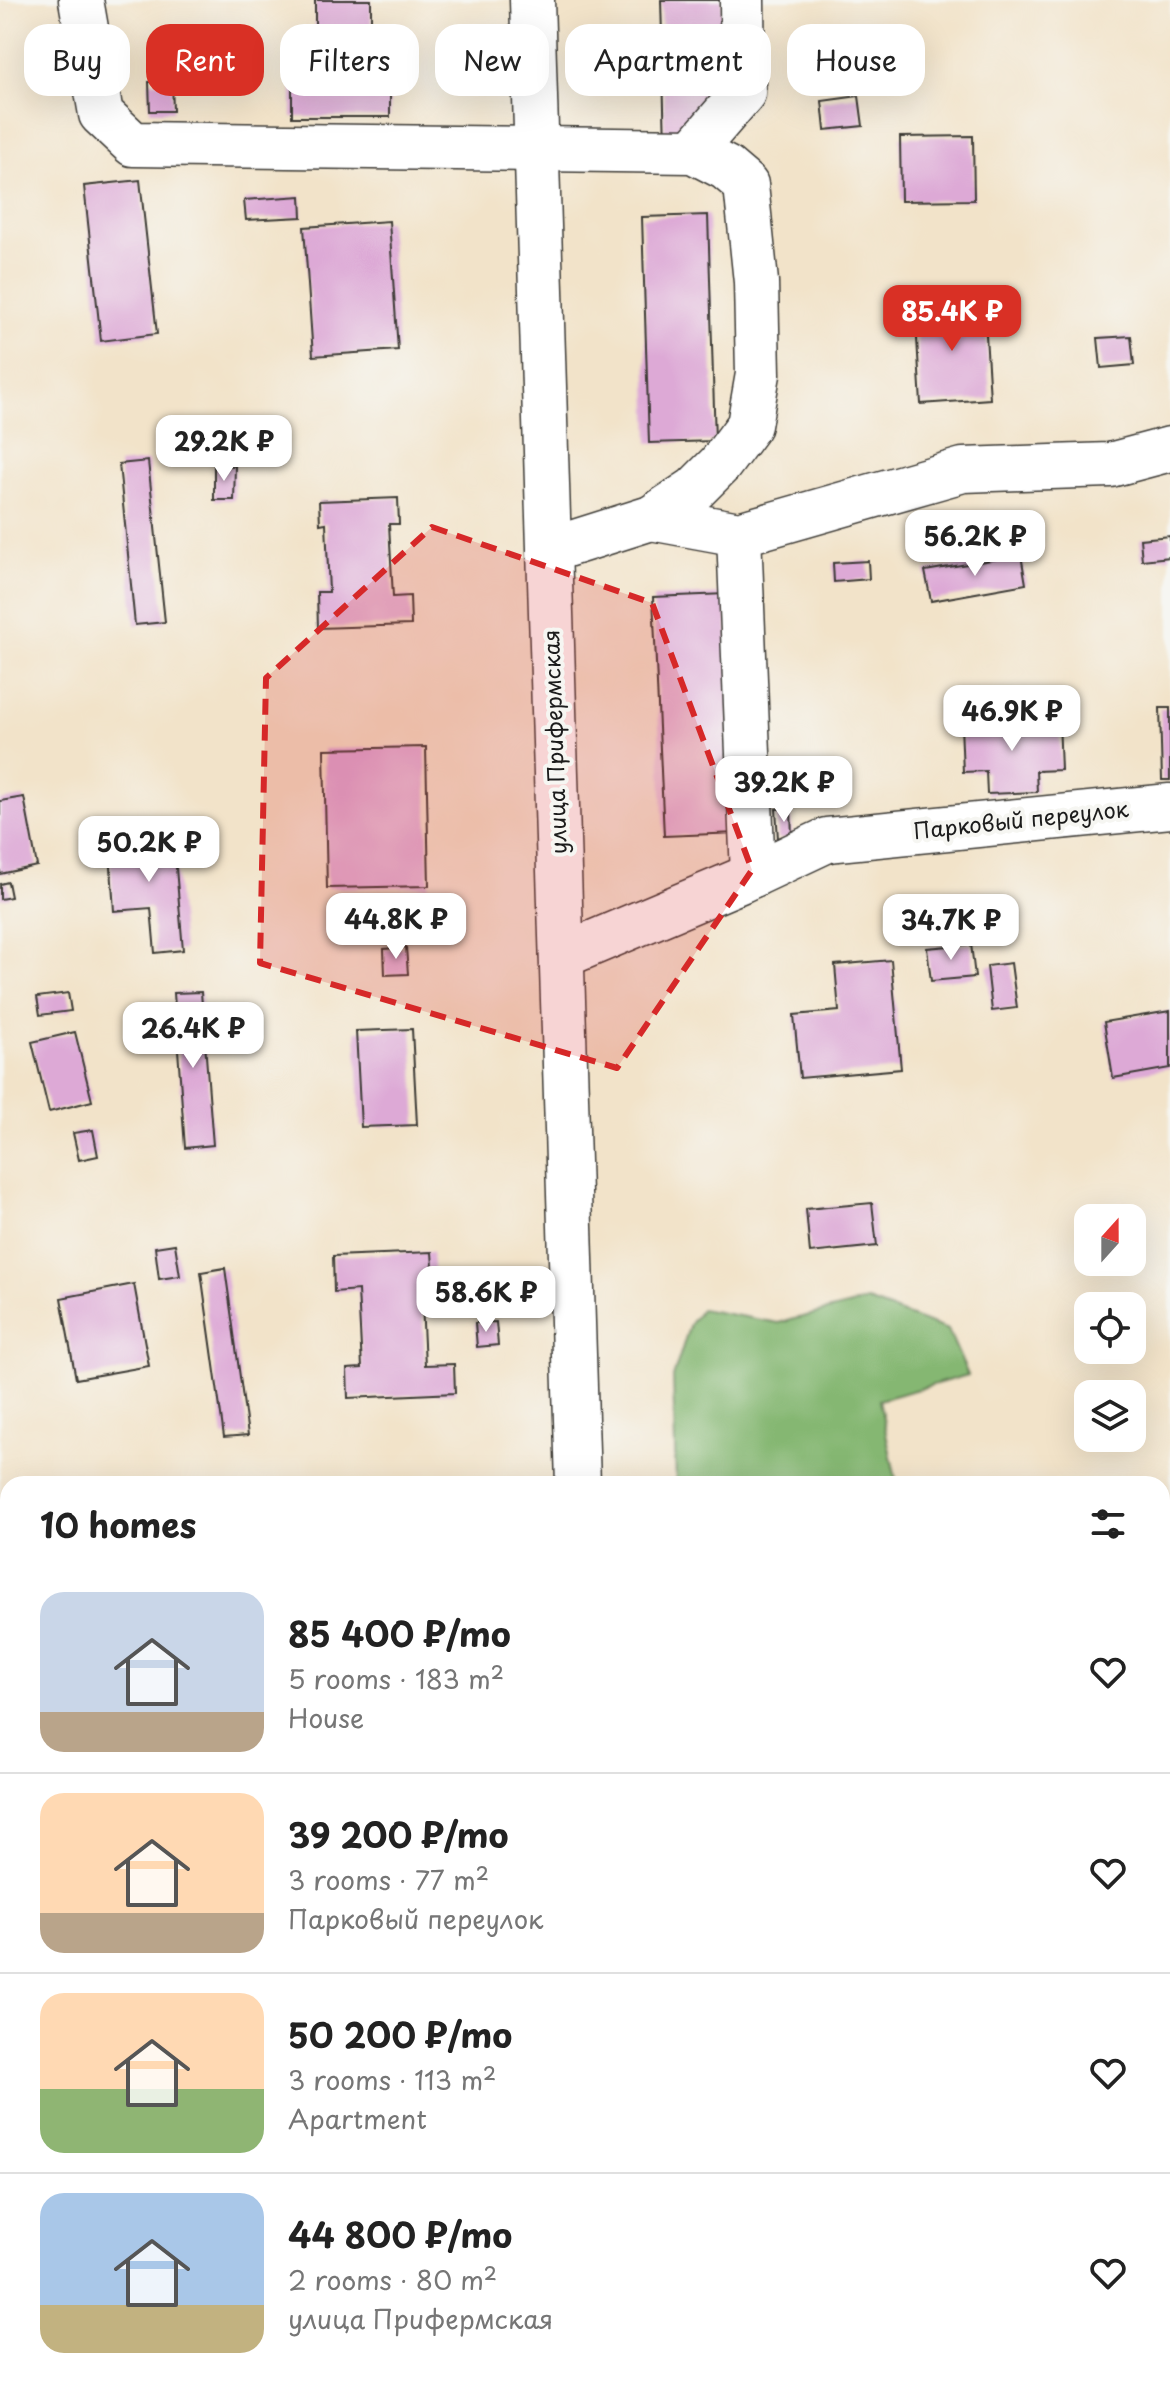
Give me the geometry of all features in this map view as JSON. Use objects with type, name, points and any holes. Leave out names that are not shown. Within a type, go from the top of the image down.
[{"type":"street","points":[[81,0],[101,114],[133,144],[693,151],[726,168],[746,185],[756,282],[758,374],[749,425],[720,464],[695,489],[651,518],[550,550]]},
{"type":"street","name":"улица Прифермская","points":[[532,0],[578,1476]]},
{"type":"street","points":[[693,151],[743,93],[742,0]]},
{"type":"street","points":[[651,518],[739,534],[963,470],[1110,465],[1170,449]]},
{"type":"street","points":[[739,534],[753,875]]},
{"type":"street","name":"Парковый переулок","points":[[562,956],[827,840],[1170,806]]},
{"type":"highlighted area","points":[[432,527],[652,603],[752,870],[617,1068],[260,963],[266,678]]},
{"type":"green space","points":[[867,1301],[948,1330],[968,1375],[879,1400],[895,1476],[676,1476],[673,1377],[690,1324],[701,1309],[778,1323]]},
{"type":"building","points":[[315,0],[371,0],[371,24],[315,24]]},
{"type":"building","points":[[661,0],[722,0],[723,24],[662,24]]},
{"type":"building","points":[[149,96],[172,96],[173,111],[150,111]]},
{"type":"building","points":[[292,96],[390,96],[390,117],[292,117]]},
{"type":"building","points":[[664,96],[725,96],[726,142],[665,144]]},
{"type":"building","points":[[859,96],[863,126],[825,130],[822,101]]},
{"type":"building","points":[[973,136],[974,200],[901,201],[900,137]]},
{"type":"building","points":[[140,180],[157,334],[101,341],[84,186]]},
{"type":"building","points":[[301,196],[302,217],[246,220],[244,200]]},
{"type":"building","points":[[708,215],[715,441],[649,443],[642,217]]},
{"type":"building","points":[[389,221],[398,350],[313,356],[304,227]]},
{"type":"building","points":[[984,303],[990,399],[921,404],[915,306]]},
{"type":"building","points":[[1131,336],[1134,365],[1101,368],[1098,338]]},
{"type":"building","points":[[148,461],[165,622],[135,625],[119,464]]},
{"type":"building","points":[[214,465],[235,466],[234,500],[214,500]]},
{"type":"building","points":[[398,498],[399,524],[389,524],[393,597],[410,596],[411,625],[318,628],[317,592],[329,592],[326,523],[320,524],[319,501]]},
{"type":"building","points":[[1170,536],[1170,557],[1142,560],[1140,539]]},
{"type":"building","points":[[1021,555],[1026,584],[931,601],[925,571]]},
{"type":"building","points":[[868,561],[869,579],[834,582],[833,563]]},
{"type":"building","points":[[726,594],[738,833],[664,836],[653,597]]},
{"type":"building","points":[[1160,708],[1170,708],[1170,780],[1162,780]]},
{"type":"building","points":[[1059,720],[1061,770],[1036,771],[1037,792],[987,794],[986,771],[963,772],[961,725]]},
{"type":"building","points":[[426,747],[429,886],[327,888],[324,749]]},
{"type":"building","points":[[24,797],[37,866],[0,874],[0,801]]},
{"type":"building","points":[[791,808],[792,839],[778,839],[776,809]]},
{"type":"building","points":[[173,833],[183,950],[155,953],[151,908],[114,911],[109,838]]},
{"type":"building","points":[[8,882],[11,897],[0,899],[0,884]]},
{"type":"building","points":[[971,944],[975,977],[931,981],[927,948]]},
{"type":"building","points":[[406,947],[408,974],[385,975],[384,949]]},
{"type":"building","points":[[891,960],[901,1069],[800,1078],[794,1015],[839,1011],[835,965]]},
{"type":"building","points":[[1011,963],[1017,1008],[992,1011],[987,966]]},
{"type":"building","points":[[201,992],[213,1145],[185,1148],[174,993]]},
{"type":"building","points":[[68,993],[71,1011],[40,1015],[37,997]]},
{"type":"building","points":[[1170,1011],[1170,1068],[1113,1078],[1104,1022]]},
{"type":"building","points":[[412,1029],[417,1125],[361,1127],[356,1031]]},
{"type":"building","points":[[75,1032],[92,1101],[49,1112],[32,1042]]},
{"type":"building","points":[[93,1130],[98,1156],[79,1160],[73,1133]]},
{"type":"building","points":[[872,1203],[877,1246],[810,1253],[806,1209]]},
{"type":"building","points":[[175,1244],[180,1276],[159,1279],[155,1247]]},
{"type":"building","points":[[432,1252],[434,1281],[421,1282],[425,1365],[454,1364],[455,1393],[348,1398],[347,1369],[362,1368],[358,1290],[334,1292],[333,1256]]},
{"type":"building","points":[[225,1268],[248,1435],[224,1437],[201,1272]]},
{"type":"building","points":[[134,1284],[149,1366],[76,1379],[61,1298]]},
{"type":"building","points":[[496,1322],[498,1345],[477,1347],[475,1323]]}]
